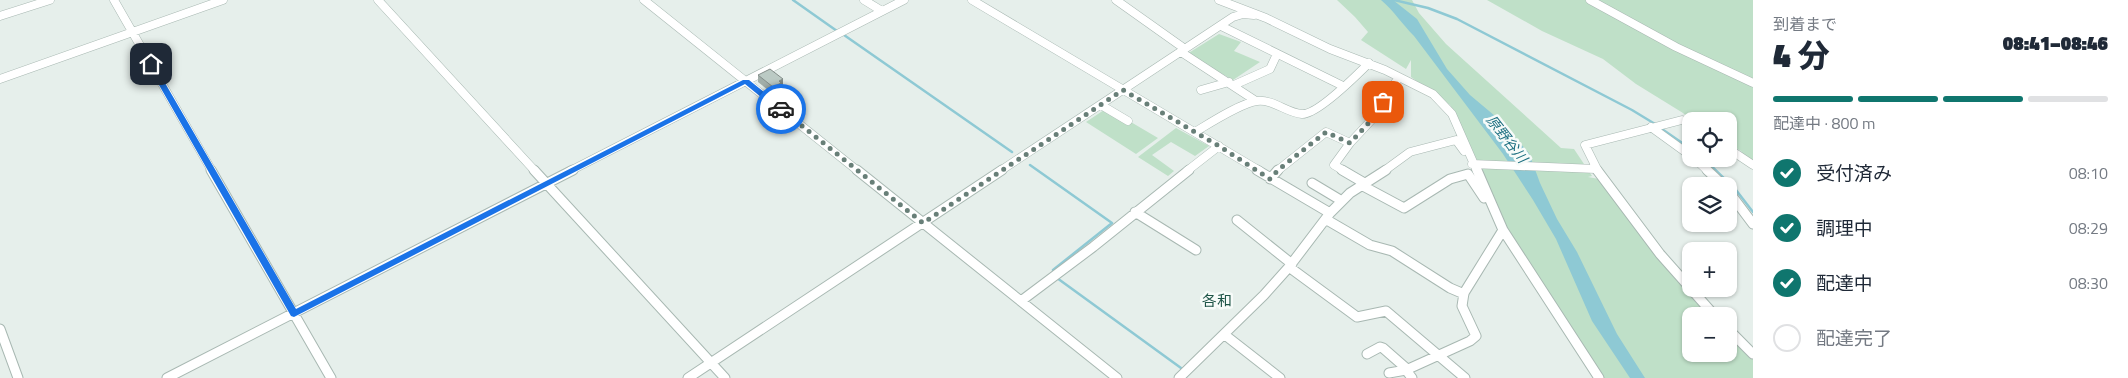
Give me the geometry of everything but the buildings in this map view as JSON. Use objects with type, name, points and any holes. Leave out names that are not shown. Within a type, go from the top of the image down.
[{"type":"street","points":[[0,16],[50,0]]},
{"type":"street","points":[[114,0],[331,378]]},
{"type":"street","points":[[0,79],[223,0]]},
{"type":"street","points":[[378,0],[725,378]]},
{"type":"street","points":[[644,0],[1117,378]]},
{"type":"street","points":[[864,0],[882,11]]},
{"type":"street","points":[[167,378],[904,0]]},
{"type":"street","points":[[972,0],[1219,146],[1370,245],[1392,251],[1450,288],[1464,294]]},
{"type":"street","points":[[1116,0],[1183,51],[1256,101]]},
{"type":"street","points":[[1219,0],[1254,15]]},
{"type":"street","points":[[1590,0],[1676,47],[1753,83]]},
{"type":"street","points":[[1228,3],[1234,17]]},
{"type":"street","points":[[688,378],[1234,17],[1242,14],[1266,18],[1330,49],[1369,62],[1433,94],[1443,102],[1452,114],[1480,165],[1491,205],[1503,230],[1599,378]]},
{"type":"street","points":[[1221,26],[1343,86]]},
{"type":"street","points":[[1201,90],[1232,84],[1270,69],[1277,54]]},
{"type":"street","points":[[1195,132],[1219,118],[1256,101],[1266,101],[1302,114],[1311,112],[1343,86],[1351,82],[1369,62]]},
{"type":"street","points":[[1398,78],[1378,113],[1350,143],[1334,165],[1404,208],[1450,179],[1468,174],[1486,202],[1491,205]]},
{"type":"street","points":[[1101,105],[1128,121]]},
{"type":"street","points":[[1682,120],[1585,145],[1596,169],[1660,254],[1707,307]]},
{"type":"street","points":[[1651,127],[1682,149]]},
{"type":"street","points":[[1270,179],[1278,170],[1326,132],[1350,143]]},
{"type":"street","points":[[1180,378],[1291,265],[1350,193],[1410,152],[1456,140],[1460,143],[1470,164],[1596,169]]},
{"type":"street","points":[[1021,301],[1093,247],[1219,146]]},
{"type":"street","points":[[1737,154],[1753,165]]},
{"type":"street","points":[[1704,167],[1714,177]]},
{"type":"street","points":[[1312,183],[1342,201]]},
{"type":"street","points":[[1737,203],[1753,224]]},
{"type":"street","points":[[1135,212],[1196,250]]},
{"type":"street","points":[[1237,220],[1357,317],[1386,311],[1439,354],[1464,378]]},
{"type":"street","points":[[1389,373],[1409,372],[1439,354],[1470,341],[1476,336],[1462,306],[1464,294],[1503,230]]},
{"type":"street","points":[[0,329],[18,378]]},
{"type":"street","points":[[1224,335],[1280,378]]},
{"type":"street","points":[[1737,338],[1753,354]]},
{"type":"street","points":[[1367,354],[1380,347],[1383,348],[1409,372]]},
{"type":"green space","points":[[1337,0],[1412,0],[1419,13],[1446,44],[1561,148],[1574,149],[1592,176],[1588,177],[1599,179],[1682,276],[1682,297],[1700,297],[1708,307],[1682,307],[1682,362],[1737,362],[1737,337],[1753,351],[1753,378],[1599,378],[1503,230],[1450,105],[1411,77],[1411,60],[1406,69],[1361,40],[1368,32]]},
{"type":"green space","points":[[1487,0],[1753,0],[1753,170],[1741,151],[1737,149],[1737,112],[1682,112],[1636,84],[1603,59],[1542,31]]},
{"type":"green space","points":[[1219,34],[1241,42],[1234,51],[1260,62],[1233,80],[1187,54]]},
{"type":"green space","points":[[1107,108],[1158,138],[1136,154],[1086,122]]},
{"type":"green space","points":[[1176,128],[1209,146],[1195,156],[1171,142],[1152,155],[1174,171],[1168,176],[1138,157]]},
{"type":"water","name":"原野谷川","points":[[1381,0],[1393,0],[1417,19],[1447,69],[1470,95],[1495,116],[1529,153],[1540,183],[1557,219],[1577,252],[1617,334],[1645,378],[1630,378],[1592,321],[1556,239],[1503,154],[1414,36]]},
{"type":"waterway","points":[[793,0],[837,31]]},
{"type":"waterway","points":[[1394,0],[1428,8],[1457,19],[1632,110],[1655,124]]},
{"type":"waterway","points":[[844,35],[1012,152]]},
{"type":"waterway","points":[[1659,127],[1682,143]]},
{"type":"waterway","points":[[1030,165],[1112,223],[1053,270]]},
{"type":"waterway","points":[[1712,167],[1736,190],[1753,212]]},
{"type":"waterway","points":[[1057,278],[1181,368]]},
{"type":"way so far","points":[[781,109],[923,223],[1123,90],[1219,146],[1270,179],[1278,170],[1326,132],[1350,143],[1378,113],[1383,102]]},
{"type":"district","name":"各和","points":[[1217,301]]},
{"type":"route","points":[[151,64],[294,314],[746,81],[781,109]]}]
